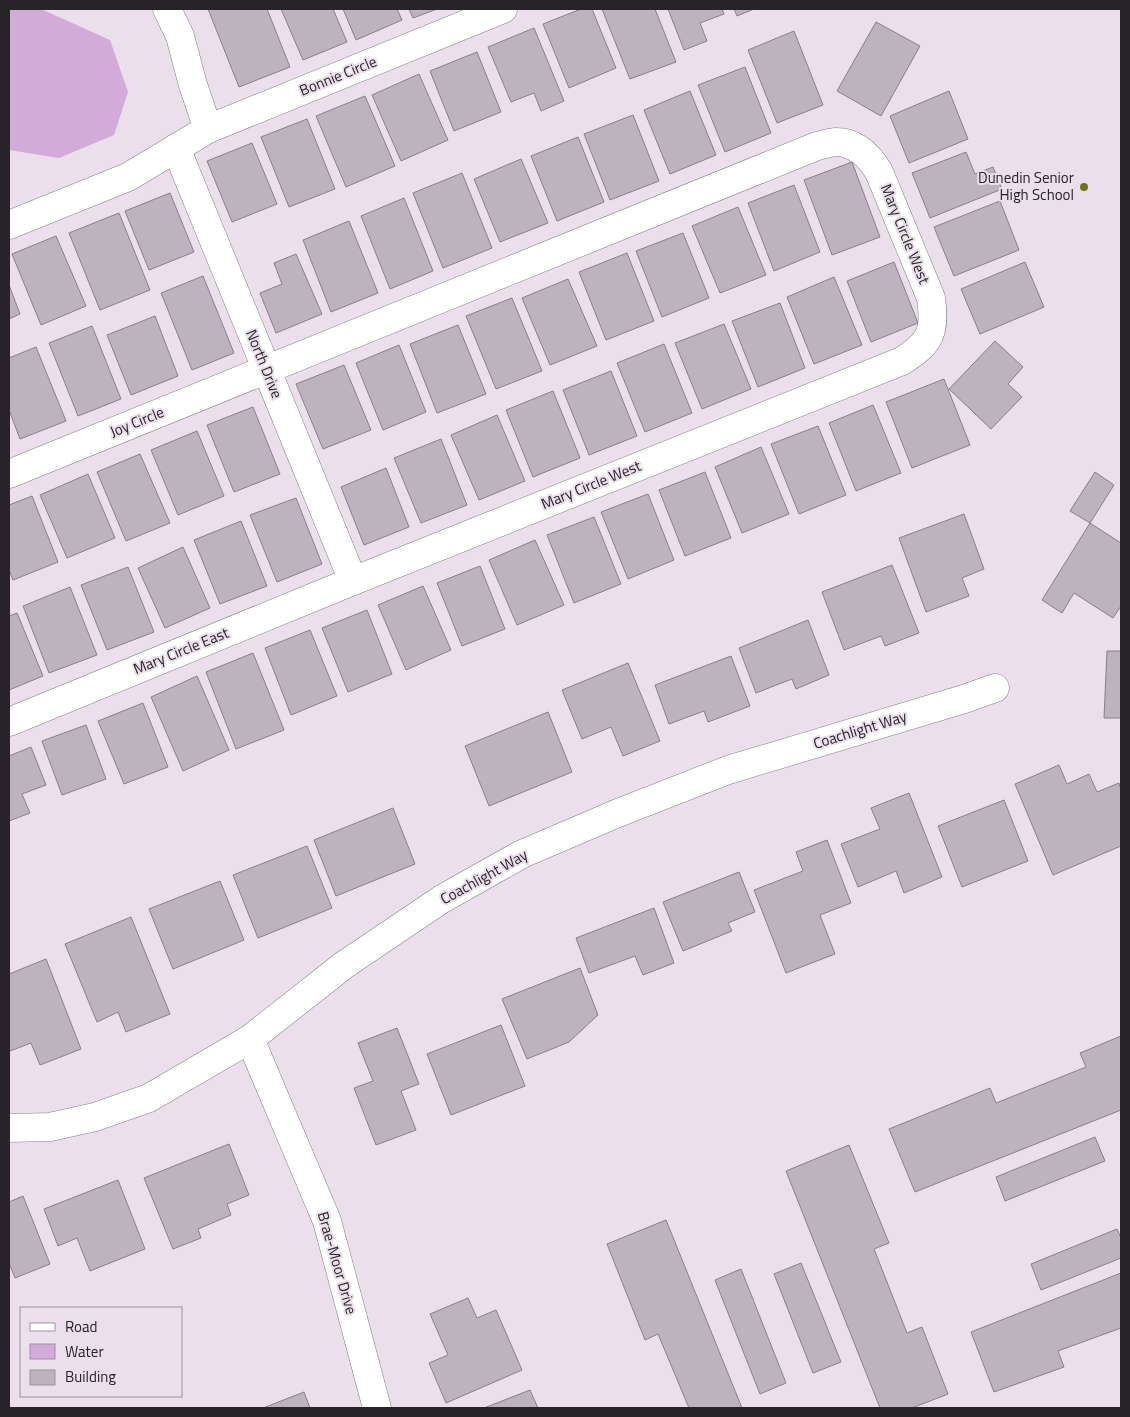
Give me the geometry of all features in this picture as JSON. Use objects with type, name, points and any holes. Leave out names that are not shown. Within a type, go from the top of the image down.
[{"type":"street","points":[[168,9],[180,36],[192,85],[208,129]]},
{"type":"street","name":"Bonnie Circle","points":[[12,219],[128,177],[208,129],[503,9]]},
{"type":"street","name":"Mary Circle West","points":[[266,369],[817,146],[837,142],[856,147],[869,157],[880,172],[931,298],[934,317],[930,335],[919,350],[902,361],[353,581]]},
{"type":"street","name":"North Drive","points":[[176,148],[353,581]]},
{"type":"street","name":"Joy Circle","points":[[9,474],[266,369]]},
{"type":"street","name":"Mary Circle East","points":[[9,722],[353,581]]},
{"type":"street","name":"Coachlight Way","points":[[9,1128],[50,1126],[95,1116],[149,1098],[250,1039],[344,965],[442,899],[522,854],[618,813],[728,770],[995,688]]},
{"type":"street","name":"Brae-Moor Drive","points":[[250,1039],[327,1221],[378,1408]]},
{"type":"water","points":[[9,9],[41,9],[110,40],[128,92],[114,135],[59,158],[9,150]]},
{"type":"building","points":[[208,9],[267,9],[290,67],[239,87]]},
{"type":"building","points":[[281,9],[333,9],[347,42],[303,60]]},
{"type":"building","points":[[343,9],[397,9],[402,20],[356,40]]},
{"type":"building","points":[[409,9],[437,9],[413,18]]},
{"type":"building","points":[[581,9],[592,9],[616,68],[569,88],[543,24]]},
{"type":"building","points":[[602,9],[655,9],[676,62],[630,79]]},
{"type":"building","points":[[668,9],[722,9],[724,14],[700,23],[707,41],[684,50]]},
{"type":"building","points":[[734,9],[754,9],[737,16]]},
{"type":"building","points":[[876,22],[920,46],[881,116],[837,91]]},
{"type":"building","points":[[534,28],[564,101],[541,111],[534,93],[511,102],[488,47]]},
{"type":"building","points":[[794,31],[823,105],[777,123],[748,50]]},
{"type":"building","points":[[477,52],[501,112],[454,131],[430,71]]},
{"type":"building","points":[[745,67],[771,133],[725,152],[698,85]]},
{"type":"building","points":[[419,74],[448,140],[401,161],[372,95]]},
{"type":"building","points":[[690,91],[716,155],[670,174],[644,110]]},
{"type":"building","points":[[949,91],[968,139],[909,163],[890,116]]},
{"type":"building","points":[[365,96],[395,166],[346,187],[316,116]]},
{"type":"building","points":[[633,115],[659,181],[610,200],[584,134]]},
{"type":"building","points":[[307,119],[335,189],[289,207],[261,137]]},
{"type":"building","points":[[578,137],[604,202],[557,221],[531,156]]},
{"type":"building","points":[[252,143],[277,204],[232,222],[207,161]]},
{"type":"building","points":[[966,152],[975,174],[993,167],[1002,189],[930,218],[912,173]]},
{"type":"building","points":[[521,159],[548,223],[500,242],[474,179]]},
{"type":"building","points":[[852,162],[880,237],[832,255],[804,180]]},
{"type":"building","points":[[462,173],[492,248],[443,268],[413,193]]},
{"type":"building","points":[[794,185],[820,252],[774,271],[748,203]]},
{"type":"building","points":[[170,193],[194,252],[149,270],[125,211]]},
{"type":"building","points":[[404,198],[433,271],[390,289],[361,216]]},
{"type":"building","points":[[1000,201],[1019,250],[954,276],[934,227]]},
{"type":"building","points":[[738,207],[766,275],[720,293],[692,226]]},
{"type":"building","points":[[119,213],[150,290],[100,310],[69,233]]},
{"type":"building","points":[[349,221],[378,293],[331,312],[303,240]]},
{"type":"building","points":[[683,233],[709,298],[662,317],[636,251]]},
{"type":"building","points":[[56,236],[86,306],[41,325],[12,254]]},
{"type":"building","points":[[627,253],[654,321],[606,340],[579,272]]},
{"type":"building","points":[[296,254],[322,314],[276,333],[260,293],[282,284],[274,263]]},
{"type":"building","points":[[894,262],[918,323],[871,342],[847,281]]},
{"type":"building","points":[[1025,262],[1044,307],[980,334],[961,289]]},
{"type":"building","points":[[203,276],[234,353],[192,370],[161,293]]},
{"type":"building","points":[[834,277],[862,345],[814,364],[787,297]]},
{"type":"building","points":[[568,279],[597,346],[550,365],[522,298]]},
{"type":"building","points":[[9,285],[20,314],[9,319]]},
{"type":"building","points":[[512,298],[542,371],[496,389],[466,316]]},
{"type":"building","points":[[780,303],[805,368],[758,387],[732,321]]},
{"type":"building","points":[[155,316],[178,376],[131,395],[107,335]]},
{"type":"building","points":[[724,324],[751,389],[702,409],[675,343]]},
{"type":"building","points":[[458,325],[486,394],[437,413],[410,344]]},
{"type":"building","points":[[92,326],[121,399],[78,416],[49,343]]},
{"type":"building","points":[[995,341],[1023,367],[1008,384],[1022,397],[991,429],[949,389]]},
{"type":"building","points":[[664,344],[692,413],[645,432],[617,363]]},
{"type":"building","points":[[399,345],[426,412],[383,430],[356,363]]},
{"type":"building","points":[[36,347],[66,421],[20,439],[9,410],[9,358]]},
{"type":"building","points":[[344,365],[371,430],[323,449],[296,384]]},
{"type":"building","points":[[611,371],[637,436],[589,455],[563,390]]},
{"type":"building","points":[[944,379],[970,445],[912,468],[886,402]]},
{"type":"building","points":[[553,391],[580,458],[533,477],[506,410]]},
{"type":"building","points":[[873,405],[901,473],[856,491],[829,423]]},
{"type":"building","points":[[253,407],[280,474],[234,492],[207,425]]},
{"type":"building","points":[[497,415],[525,481],[479,500],[451,435]]},
{"type":"building","points":[[818,426],[846,495],[799,514],[771,444]]},
{"type":"building","points":[[197,431],[224,496],[178,515],[151,450]]},
{"type":"building","points":[[441,439],[467,505],[421,523],[394,458]]},
{"type":"building","points":[[761,447],[789,514],[742,533],[715,467]]},
{"type":"building","points":[[140,454],[170,523],[126,541],[97,472]]},
{"type":"building","points":[[386,468],[409,527],[364,545],[341,487]]},
{"type":"building","points":[[705,472],[731,538],[685,556],[659,490]]},
{"type":"building","points":[[1095,472],[1114,485],[1090,523],[1070,511]]},
{"type":"building","points":[[88,474],[115,538],[67,558],[40,495]]},
{"type":"building","points":[[648,494],[674,560],[628,579],[601,512]]},
{"type":"building","points":[[32,496],[58,562],[13,580],[9,570],[9,505]]},
{"type":"building","points":[[296,498],[322,564],[277,582],[250,515]]},
{"type":"building","points":[[964,514],[984,569],[962,578],[969,596],[926,612],[899,538]]},
{"type":"building","points":[[594,517],[621,584],[574,603],[547,535]]},
{"type":"building","points":[[241,521],[267,586],[220,604],[194,540]]},
{"type":"building","points":[[1090,523],[1121,543],[1121,606],[1113,618],[1074,593],[1062,613],[1042,600]]},
{"type":"building","points":[[535,540],[564,605],[517,625],[489,560]]},
{"type":"building","points":[[183,547],[210,608],[165,628],[138,568]]},
{"type":"building","points":[[892,565],[919,633],[885,646],[881,636],[844,650],[822,592]]},
{"type":"building","points":[[480,566],[505,629],[462,646],[437,583]]},
{"type":"building","points":[[128,567],[154,632],[107,650],[81,585]]},
{"type":"building","points":[[423,586],[451,650],[406,670],[378,605]]},
{"type":"building","points":[[70,587],[97,655],[49,673],[23,606]]},
{"type":"building","points":[[367,610],[392,674],[348,692],[322,628]]},
{"type":"building","points":[[17,613],[43,676],[9,690],[9,616]]},
{"type":"building","points":[[808,620],[829,675],[796,689],[792,679],[756,693],[739,648]]},
{"type":"building","points":[[310,630],[337,696],[291,715],[265,648]]},
{"type":"building","points":[[1107,651],[1121,651],[1121,718],[1104,718]]},
{"type":"building","points":[[253,653],[284,730],[236,749],[206,672]]},
{"type":"building","points":[[731,656],[750,706],[708,722],[704,711],[669,724],[655,685]]},
{"type":"building","points":[[628,663],[660,741],[623,756],[611,727],[582,739],[562,690]]},
{"type":"building","points":[[197,676],[229,750],[183,771],[151,697]]},
{"type":"building","points":[[143,703],[168,767],[124,784],[98,721]]},
{"type":"building","points":[[548,712],[572,772],[489,806],[465,746]]},
{"type":"building","points":[[86,725],[106,779],[62,795],[42,741]]},
{"type":"building","points":[[31,747],[46,785],[22,794],[30,813],[9,821],[9,756]]},
{"type":"building","points":[[1059,765],[1067,784],[1089,774],[1097,792],[1119,783],[1121,790],[1121,846],[1053,875],[1015,784]]},
{"type":"building","points":[[909,793],[942,877],[904,893],[896,871],[858,887],[841,844],[880,829],[871,808]]},
{"type":"building","points":[[1004,800],[1028,861],[962,887],[938,826]]},
{"type":"building","points":[[393,808],[415,864],[336,896],[314,840]]},
{"type":"building","points":[[827,840],[851,903],[820,915],[835,954],[786,973],[754,890],[803,871],[796,852]]},
{"type":"building","points":[[307,846],[332,908],[258,938],[233,875]]},
{"type":"building","points":[[739,872],[755,912],[728,923],[732,931],[683,951],[663,902]]},
{"type":"building","points":[[220,881],[244,940],[173,969],[149,909]]},
{"type":"building","points":[[654,908],[674,963],[643,975],[635,956],[589,973],[576,938]]},
{"type":"building","points":[[131,917],[170,1014],[126,1032],[118,1012],[97,1022],[65,944]]},
{"type":"building","points":[[46,959],[81,1049],[40,1065],[31,1043],[10,1051],[9,974]]},
{"type":"building","points":[[580,968],[598,1015],[569,1042],[527,1059],[502,999]]},
{"type":"building","points":[[501,1025],[525,1086],[451,1115],[427,1054]]},
{"type":"building","points":[[397,1028],[419,1084],[401,1091],[416,1130],[376,1145],[354,1088],[373,1081],[358,1043]]},
{"type":"building","points":[[1121,1036],[1121,1110],[915,1192],[889,1129],[990,1088],[996,1103],[1086,1067],[1080,1053]]},
{"type":"building","points":[[1095,1137],[1105,1161],[1005,1201],[996,1177]]},
{"type":"building","points":[[229,1144],[249,1195],[227,1204],[231,1215],[198,1229],[201,1238],[173,1249],[144,1178]]},
{"type":"building","points":[[849,1145],[889,1243],[874,1249],[907,1333],[922,1327],[948,1394],[912,1408],[880,1408],[786,1171]]},
{"type":"building","points":[[118,1180],[145,1249],[90,1271],[77,1238],[58,1246],[44,1209]]},
{"type":"building","points":[[23,1196],[50,1264],[15,1278],[9,1263],[9,1202]]},
{"type":"building","points":[[666,1220],[742,1408],[689,1408],[658,1334],[645,1340],[607,1244]]},
{"type":"building","points":[[1117,1229],[1121,1238],[1121,1258],[1041,1290],[1031,1264]]},
{"type":"building","points":[[801,1263],[841,1362],[813,1373],[774,1274]]},
{"type":"building","points":[[741,1269],[786,1383],[760,1394],[715,1280]]},
{"type":"building","points":[[1121,1273],[1121,1328],[1058,1351],[1064,1367],[994,1392],[971,1332]]},
{"type":"building","points":[[468,1298],[477,1318],[496,1310],[522,1370],[446,1403],[429,1363],[448,1355],[430,1314]]},
{"type":"building","points":[[530,1390],[538,1408],[484,1408]]},
{"type":"building","points":[[304,1392],[310,1408],[263,1408]]},
{"type":"place","name":"Dunedin Senior High School","points":[[1084,187]]}]
